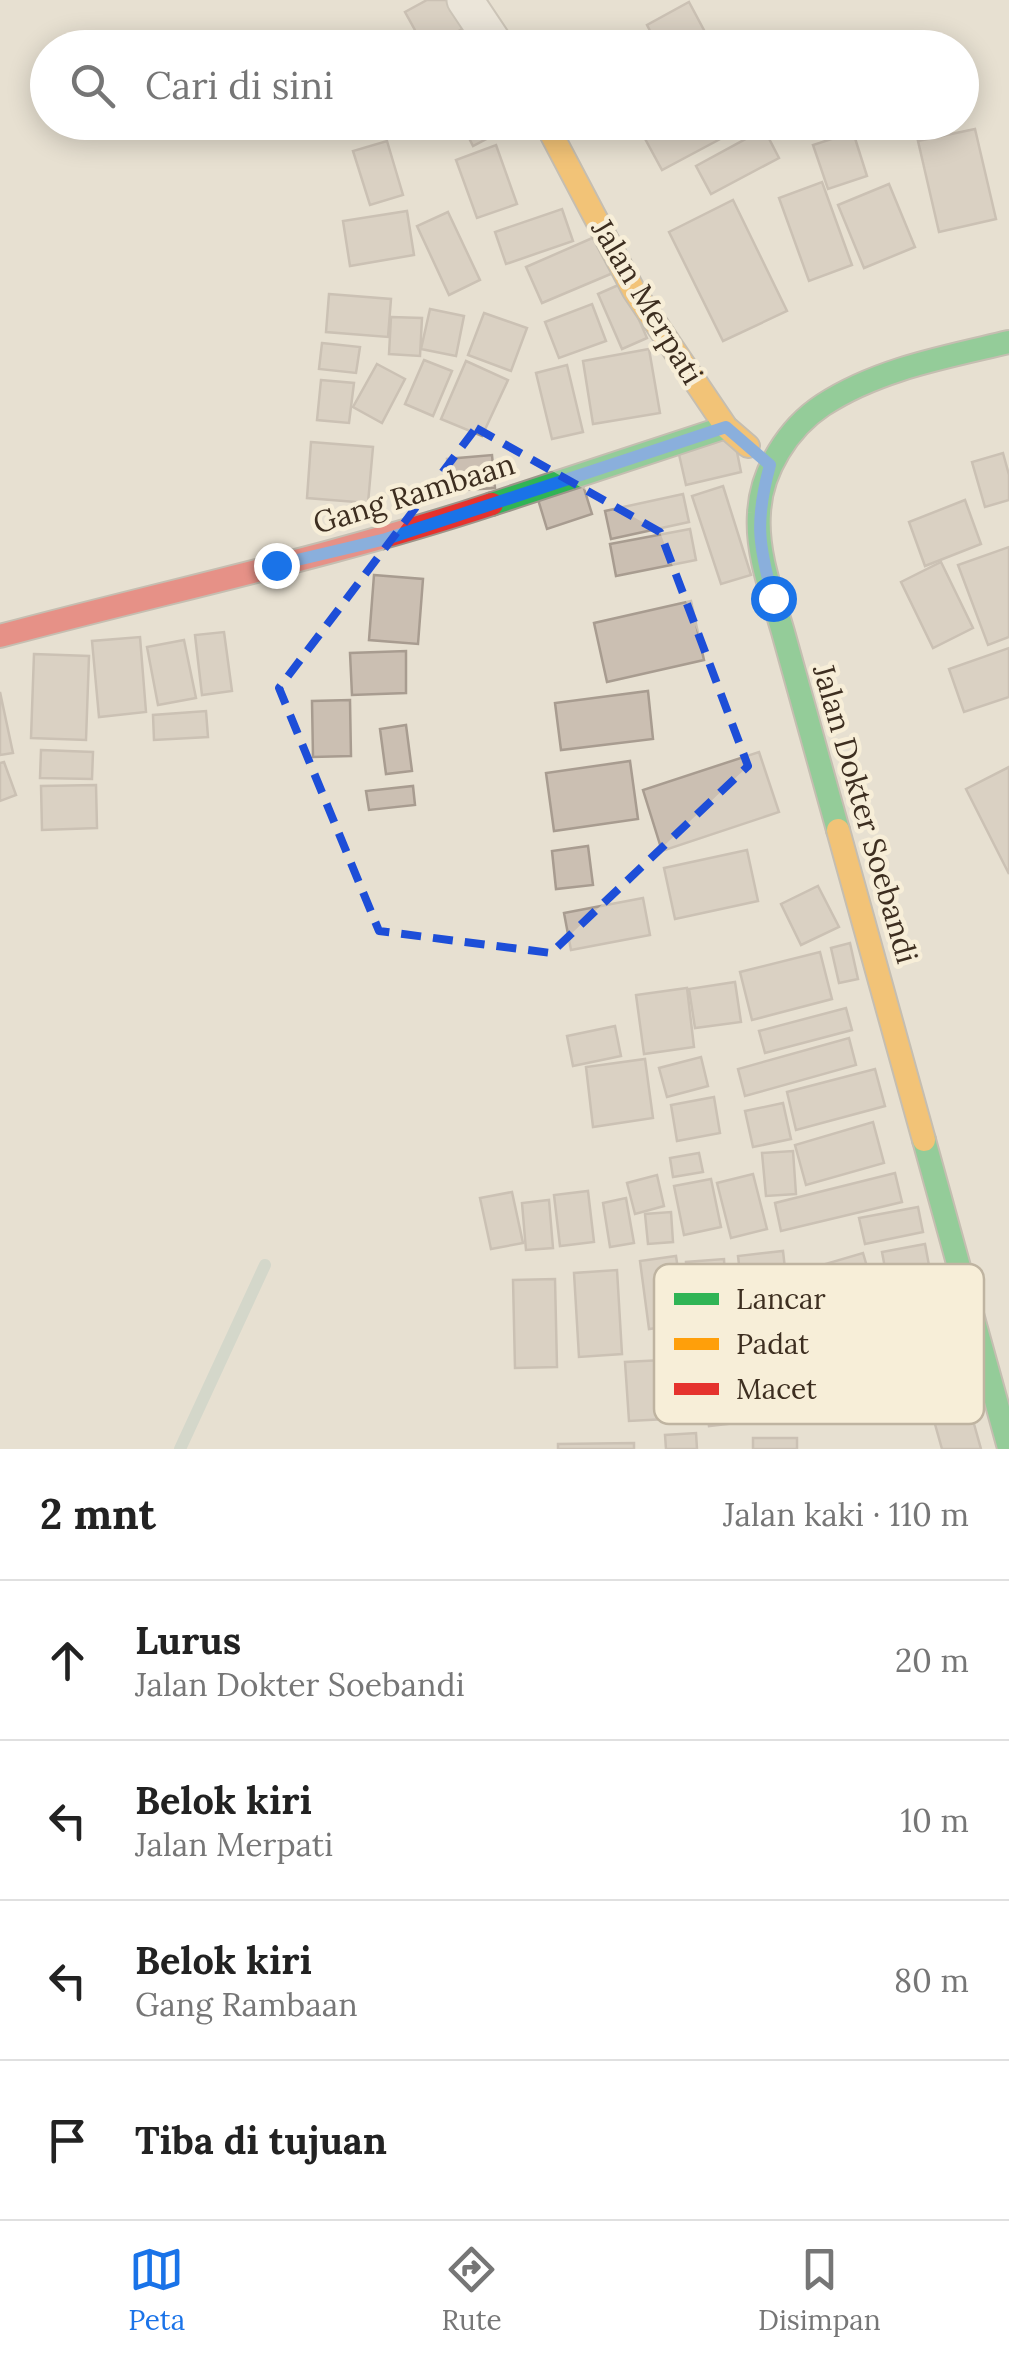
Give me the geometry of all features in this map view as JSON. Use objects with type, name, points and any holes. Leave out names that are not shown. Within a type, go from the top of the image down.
[{"type":"main road","name":"Jalan Merpati","points":[[555,140],[634,292],[726,427],[770,465]]},
{"type":"main road","name":"Jalan Dokter Soebandi","points":[[958,1264],[763,560],[758,509],[770,465],[788,432],[829,398],[902,368],[1009,342]]},
{"type":"main road","name":"Gang Rambaan","points":[[0,636],[166,591],[386,539],[726,427]]},
{"type":"main road","name":"Jalan Dokter Soebandi","points":[[984,1358],[1009,1448]]},
{"type":"street","points":[[466,0],[485,30]]},
{"type":"highlighted area","points":[[476,428],[660,532],[748,766],[551,953],[379,931],[279,688]]},
{"type":"building","points":[[427,0],[460,0],[472,24],[460,30],[415,30],[405,12]]},
{"type":"building","points":[[689,2],[704,30],[650,30],[647,25]]},
{"type":"building","points":[[646,140],[718,140],[662,170]]},
{"type":"building","points":[[744,140],[770,140],[779,158],[711,194],[696,166]]},
{"type":"building","points":[[828,140],[856,140],[867,176],[828,189],[813,145]]},
{"type":"building","points":[[978,140],[996,219],[939,232],[918,141]]},
{"type":"building","points":[[387,141],[403,195],[370,205],[353,151]]},
{"type":"building","points":[[496,145],[517,204],[477,218],[456,160]]},
{"type":"building","points":[[822,182],[852,265],[809,281],[779,198]]},
{"type":"building","points":[[889,184],[915,247],[864,268],[838,205]]},
{"type":"building","points":[[733,200],[787,311],[723,341],[669,232]]},
{"type":"building","points":[[562,209],[573,241],[506,264],[495,232]]},
{"type":"building","points":[[407,211],[414,255],[350,266],[343,221]]},
{"type":"building","points":[[448,212],[480,280],[449,295],[417,226]]},
{"type":"building","points":[[597,236],[613,273],[542,303],[526,267]]},
{"type":"building","points":[[623,283],[647,338],[622,349],[598,294]]},
{"type":"building","points":[[329,294],[391,299],[388,337],[326,332]]},
{"type":"building","points":[[592,304],[606,341],[559,358],[545,322]]},
{"type":"building","points":[[430,309],[464,316],[456,356],[421,349]]},
{"type":"building","points":[[484,313],[527,328],[511,371],[468,355]]},
{"type":"building","points":[[391,317],[422,318],[420,356],[389,354]]},
{"type":"building","points":[[322,343],[360,347],[356,373],[319,369]]},
{"type":"building","points":[[649,349],[660,413],[593,424],[583,361]]},
{"type":"building","points":[[424,360],[452,371],[433,416],[405,404]]},
{"type":"building","points":[[466,361],[508,380],[482,436],[441,419]]},
{"type":"building","points":[[377,364],[405,379],[382,423],[353,407]]},
{"type":"building","points":[[567,365],[583,432],[552,439],[536,373]]},
{"type":"building","points":[[321,380],[354,383],[349,423],[317,420]]},
{"type":"building","points":[[734,437],[741,472],[686,485],[678,450]]},
{"type":"building","points":[[311,442],[373,447],[368,503],[307,498]]},
{"type":"building","points":[[1003,453],[1009,475],[1009,500],[985,507],[972,462]]},
{"type":"building","points":[[492,455],[495,488],[450,491],[447,459]]},
{"type":"building","points":[[582,482],[592,514],[547,529],[537,496]]},
{"type":"building","points":[[723,486],[751,575],[721,584],[692,496]]},
{"type":"building","points":[[683,494],[689,522],[611,539],[605,511]]},
{"type":"building","points":[[965,500],[981,544],[925,566],[909,522]]},
{"type":"building","points":[[690,529],[696,560],[616,576],[610,544]]},
{"type":"building","points":[[1009,547],[1009,637],[988,645],[958,565]]},
{"type":"building","points":[[941,562],[973,628],[933,648],[901,582]]},
{"type":"building","points":[[374,575],[423,579],[418,644],[369,640]]},
{"type":"building","points":[[691,601],[704,660],[607,682],[594,623]]},
{"type":"building","points":[[224,632],[232,691],[202,695],[195,635]]},
{"type":"building","points":[[140,637],[146,712],[99,717],[92,641]]},
{"type":"building","points":[[184,640],[196,698],[158,705],[147,647]]},
{"type":"building","points":[[1009,648],[1009,697],[964,712],[949,669]]},
{"type":"building","points":[[406,651],[406,693],[352,695],[350,653]]},
{"type":"building","points":[[34,654],[89,656],[86,740],[31,738]]},
{"type":"building","points":[[648,691],[653,739],[561,750],[555,703]]},
{"type":"building","points":[[0,692],[13,753],[0,755]]},
{"type":"building","points":[[350,700],[351,756],[313,757],[312,701]]},
{"type":"building","points":[[206,711],[208,737],[154,740],[153,715]]},
{"type":"building","points":[[406,725],[412,771],[386,774],[380,729]]},
{"type":"building","points":[[41,750],[93,752],[92,779],[40,778]]},
{"type":"building","points":[[759,752],[779,812],[662,851],[643,790]]},
{"type":"building","points":[[630,761],[638,819],[554,831],[546,773]]},
{"type":"building","points":[[4,762],[16,795],[0,801],[0,763]]},
{"type":"building","points":[[1009,767],[1009,874],[966,789]]},
{"type":"building","points":[[96,785],[97,828],[42,830],[41,786]]},
{"type":"building","points":[[413,786],[415,805],[369,810],[366,791]]},
{"type":"building","points":[[588,846],[593,885],[556,889],[552,851]]},
{"type":"building","points":[[747,850],[758,901],[675,919],[664,868]]},
{"type":"building","points":[[818,886],[839,927],[801,945],[781,904]]},
{"type":"building","points":[[643,898],[650,935],[571,950],[564,913]]},
{"type":"building","points":[[850,943],[858,979],[839,983],[831,948]]},
{"type":"building","points":[[820,952],[832,999],[752,1020],[740,972]]},
{"type":"building","points":[[735,982],[741,1022],[695,1028],[689,989]]},
{"type":"building","points":[[687,988],[694,1047],[644,1054],[636,995]]},
{"type":"building","points":[[846,1008],[852,1030],[765,1053],[759,1031]]},
{"type":"building","points":[[615,1026],[621,1056],[573,1066],[567,1036]]},
{"type":"building","points":[[849,1038],[856,1065],[745,1096],[738,1069]]},
{"type":"building","points":[[701,1057],[708,1086],[667,1097],[659,1068]]},
{"type":"building","points":[[645,1059],[653,1118],[593,1127],[586,1067]]},
{"type":"building","points":[[875,1069],[885,1106],[796,1130],[787,1092]]},
{"type":"building","points":[[714,1097],[720,1133],[677,1141],[671,1105]]},
{"type":"building","points":[[783,1103],[791,1139],[753,1147],[745,1111]]},
{"type":"building","points":[[873,1122],[884,1163],[806,1185],[795,1145]]},
{"type":"building","points":[[793,1151],[796,1194],[766,1196],[762,1153]]},
{"type":"building","points":[[699,1153],[703,1172],[673,1177],[670,1158]]},
{"type":"building","points":[[895,1173],[902,1202],[781,1231],[775,1203]]},
{"type":"building","points":[[753,1174],[767,1229],[731,1238],[717,1183]]},
{"type":"building","points":[[657,1175],[664,1206],[635,1214],[627,1183]]},
{"type":"building","points":[[711,1179],[721,1227],[684,1235],[674,1186]]},
{"type":"building","points":[[588,1191],[594,1242],[560,1246],[554,1195]]},
{"type":"building","points":[[512,1192],[523,1243],[491,1249],[480,1198]]},
{"type":"building","points":[[626,1198],[634,1243],[610,1247],[603,1203]]},
{"type":"building","points":[[549,1200],[553,1248],[526,1250],[522,1203]]},
{"type":"building","points":[[918,1207],[923,1232],[865,1244],[859,1218]]},
{"type":"building","points":[[671,1212],[673,1242],[648,1244],[645,1214]]},
{"type":"building","points":[[925,1244],[929,1264],[884,1264],[882,1252]]},
{"type":"building","points":[[783,1251],[784,1264],[739,1264],[738,1256]]},
{"type":"building","points":[[863,1253],[866,1264],[825,1264]]},
{"type":"building","points":[[676,1256],[677,1264],[654,1264],[654,1328],[649,1329],[640,1261]]},
{"type":"building","points":[[724,1259],[724,1264],[686,1264]]},
{"type":"building","points":[[617,1270],[622,1354],[579,1357],[574,1273]]},
{"type":"building","points":[[555,1279],[557,1367],[515,1368],[513,1280]]},
{"type":"building","points":[[654,1360],[654,1420],[629,1421],[625,1362]]},
{"type":"building","points":[[935,1424],[974,1424],[981,1449],[942,1449]]},
{"type":"building","points":[[696,1433],[697,1449],[666,1449],[665,1435]]},
{"type":"building","points":[[753,1438],[797,1438],[797,1449],[753,1449]]},
{"type":"building","points":[[634,1443],[634,1449],[558,1449],[558,1444]]},
{"type":"waterway","points":[[180,1449],[265,1265]]},
{"type":"traffic: fast","points":[[838,830],[762,558],[759,513],[765,482],[788,438],[823,405],[866,382],[913,366],[1009,342]]},
{"type":"traffic: fast","points":[[492,504],[726,427]]},
{"type":"traffic: fast","points":[[924,1140],[958,1264]]},
{"type":"traffic: fast","points":[[984,1357],[1009,1448]]},
{"type":"traffic: slow","points":[[554,140],[634,291],[726,427],[748,446]]},
{"type":"traffic: slow","points":[[838,830],[924,1140]]},
{"type":"traffic: jam","points":[[0,636],[309,557],[492,504]]},
{"type":"route","points":[[276,565],[386,539],[726,427],[770,465],[758,509],[763,560],[773,598]]}]
